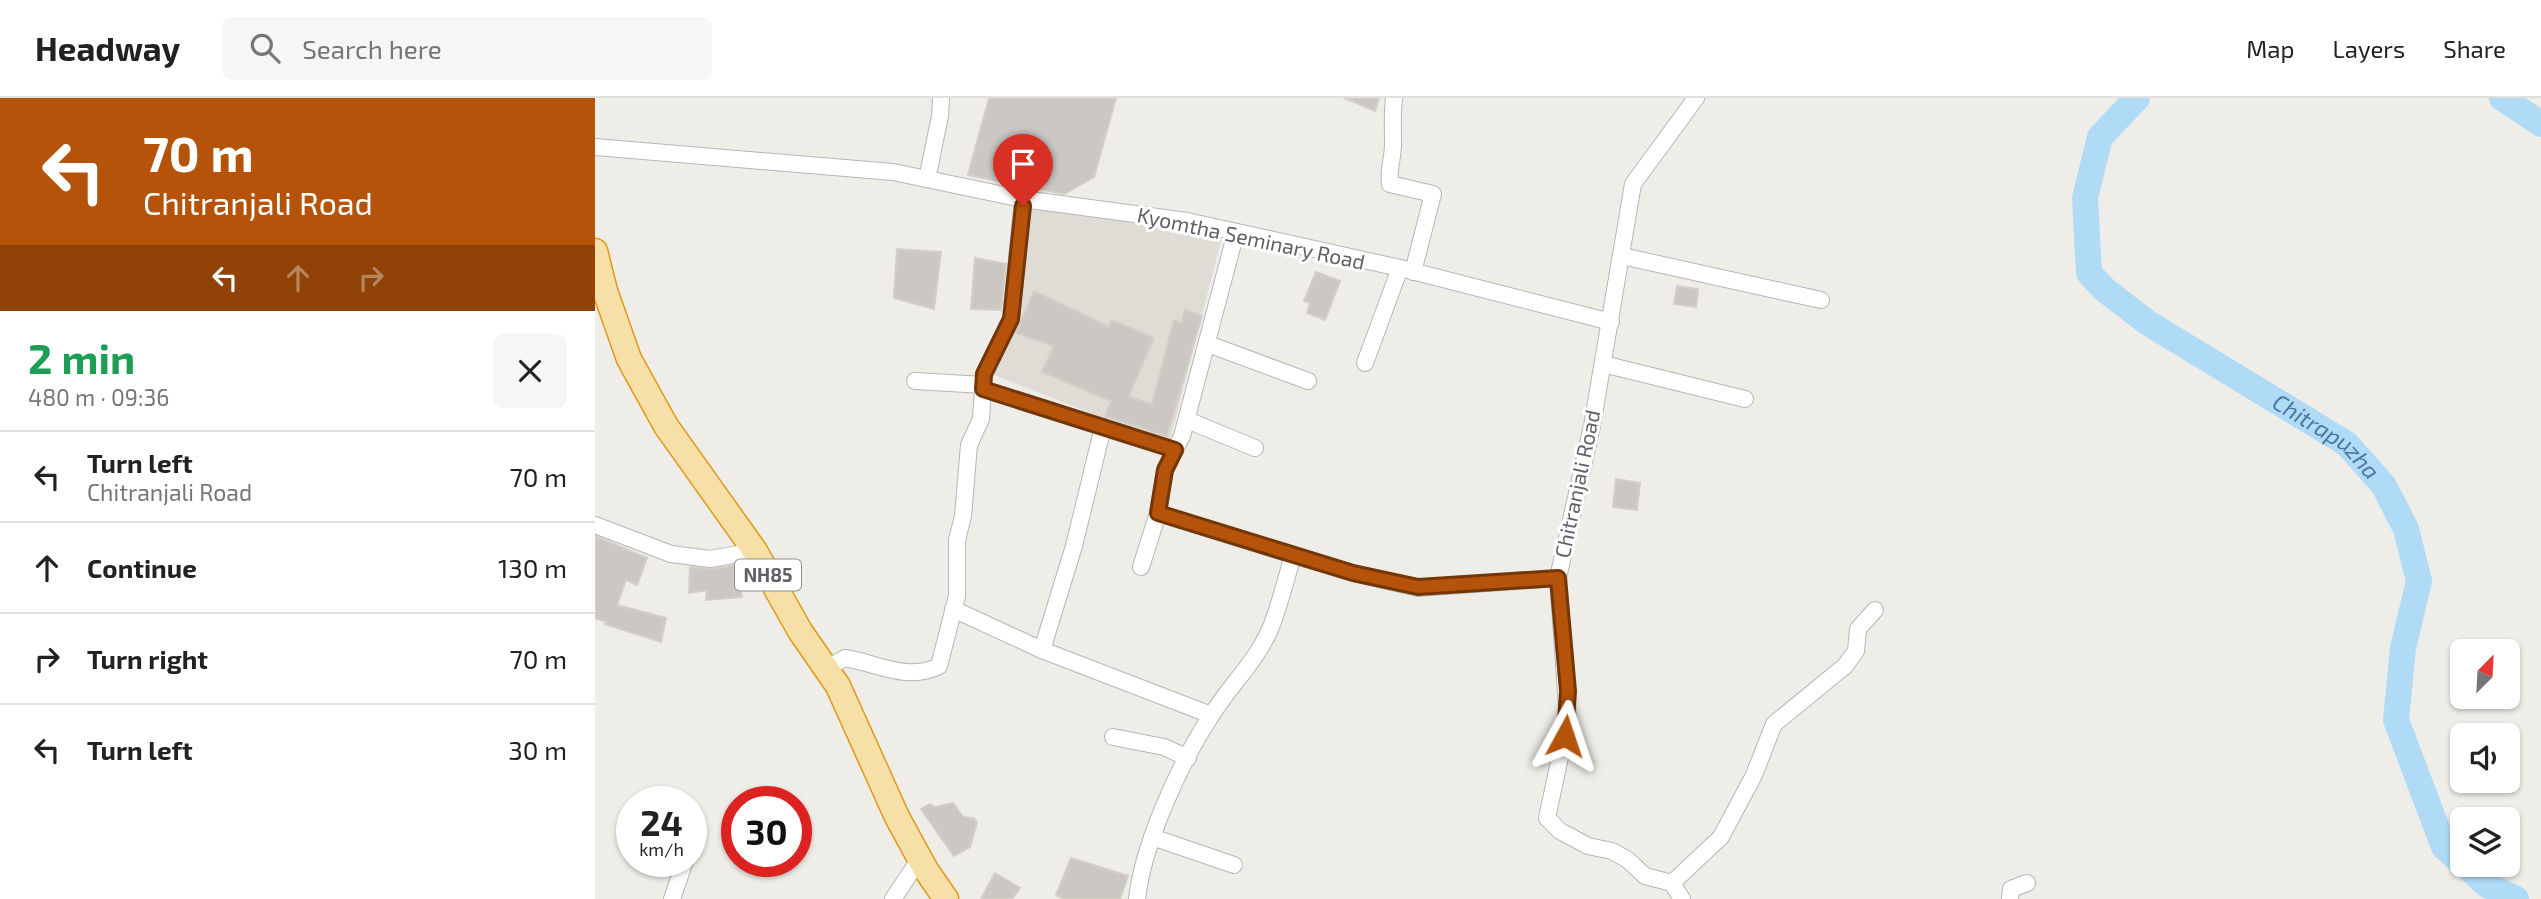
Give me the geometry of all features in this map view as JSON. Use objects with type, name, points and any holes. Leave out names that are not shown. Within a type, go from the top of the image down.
[{"type":"highway","name":"NH85","points":[[595,251],[600,290],[629,359],[666,426],[755,551],[800,631],[827,668],[849,708],[919,860],[946,899]]},
{"type":"street","points":[[927,179],[941,98]]},
{"type":"street","points":[[1365,363],[1407,270],[1433,194],[1390,184],[1388,167],[1393,145],[1390,123],[1395,98]]},
{"type":"street","name":"Chitranjali Road","points":[[1158,513],[1353,573],[1418,587],[1558,578],[1611,322],[1633,184],[1696,98]]},
{"type":"street","name":"Kyomtha Seminary Road","points":[[595,146],[893,172],[1023,199],[1187,222],[1407,270],[1611,322]]},
{"type":"street","points":[[827,668],[845,658],[897,673],[929,671],[939,666],[957,596],[957,540],[963,516],[969,445],[981,419],[984,374],[1011,319],[1023,199]]},
{"type":"street","points":[[1141,567],[1158,513],[1165,470],[1187,420],[1236,232]]},
{"type":"street","points":[[1622,256],[1821,300]]},
{"type":"street","points":[[1208,344],[1308,381]]},
{"type":"street","points":[[1603,364],[1745,399]]},
{"type":"street","points":[[915,381],[983,387],[1175,450]]},
{"type":"street","points":[[1187,420],[1255,448]]},
{"type":"street","points":[[1042,650],[1074,545],[1103,427]]},
{"type":"street","points":[[595,525],[671,554],[710,559],[755,551]]},
{"type":"street","points":[[1137,899],[1140,875],[1152,837],[1211,715],[1248,669],[1271,627],[1293,555]]},
{"type":"street","points":[[1558,578],[1568,720],[1547,818],[1560,831],[1588,846],[1612,851],[1628,860],[1645,876],[1672,883],[1682,899]]},
{"type":"street","points":[[953,610],[1042,650],[1211,715]]},
{"type":"street","points":[[1672,883],[1721,837],[1754,775],[1774,724],[1845,666],[1856,650],[1858,629],[1875,610]]},
{"type":"street","points":[[1113,737],[1164,747],[1188,758]]},
{"type":"street","points":[[1152,837],[1234,865]]},
{"type":"street","points":[[893,899],[919,860]]},
{"type":"street","points":[[672,899],[680,877]]},
{"type":"street","points":[[2010,899],[2011,889],[2027,883]]},
{"type":"shaded area","points":[[1027,204],[1222,237],[1169,444],[989,373],[1013,326]]},
{"type":"building","points":[[989,98],[1116,98],[1094,177],[1064,194],[968,175]]},
{"type":"building","points":[[1344,98],[1379,98],[1375,111]]},
{"type":"building","points":[[897,249],[941,252],[934,309],[894,298]]},
{"type":"building","points":[[975,258],[1006,264],[1001,310],[971,309]]},
{"type":"building","points":[[1316,272],[1340,281],[1325,320],[1307,313],[1310,303],[1304,301]]},
{"type":"building","points":[[1677,286],[1698,289],[1696,307],[1674,304]]},
{"type":"building","points":[[1034,291],[1109,327],[1112,320],[1154,338],[1128,397],[1152,404],[1174,320],[1181,323],[1185,310],[1202,316],[1167,436],[1105,416],[1111,401],[1042,372],[1054,346],[1016,333]]},
{"type":"building","points":[[1616,479],[1640,483],[1637,510],[1613,507]]},
{"type":"building","points":[[595,536],[647,558],[637,585],[626,580],[617,605],[666,618],[661,642],[605,624],[607,622],[595,618]]},
{"type":"building","points":[[736,565],[742,597],[706,600],[707,590],[689,593],[690,567],[711,569]]},
{"type":"building","points":[[953,803],[963,817],[973,818],[977,822],[970,847],[954,856],[921,809],[930,804],[935,807]]},
{"type":"building","points":[[1071,858],[1128,876],[1120,899],[1064,899],[1056,895]]},
{"type":"building","points":[[995,873],[1020,888],[1012,899],[981,899]]},
{"type":"waterway","name":"Chitrapuzha","points":[[2137,98],[2100,137],[2085,198],[2089,273],[2105,290],[2148,323],[2347,444],[2384,486],[2406,529],[2419,581],[2403,648],[2396,720],[2444,847],[2450,852]]},
{"type":"waterway","name":"Chitrapuzha","points":[[2502,98],[2541,124]]},
{"type":"waterway","name":"Chitrapuzha","points":[[2478,877],[2487,885],[2516,899]]},
{"type":"route","points":[[1023,206],[1011,319],[984,374],[983,389],[1175,450],[1165,470],[1158,513],[1353,573],[1418,587],[1558,578],[1568,691],[1565,736]]}]
